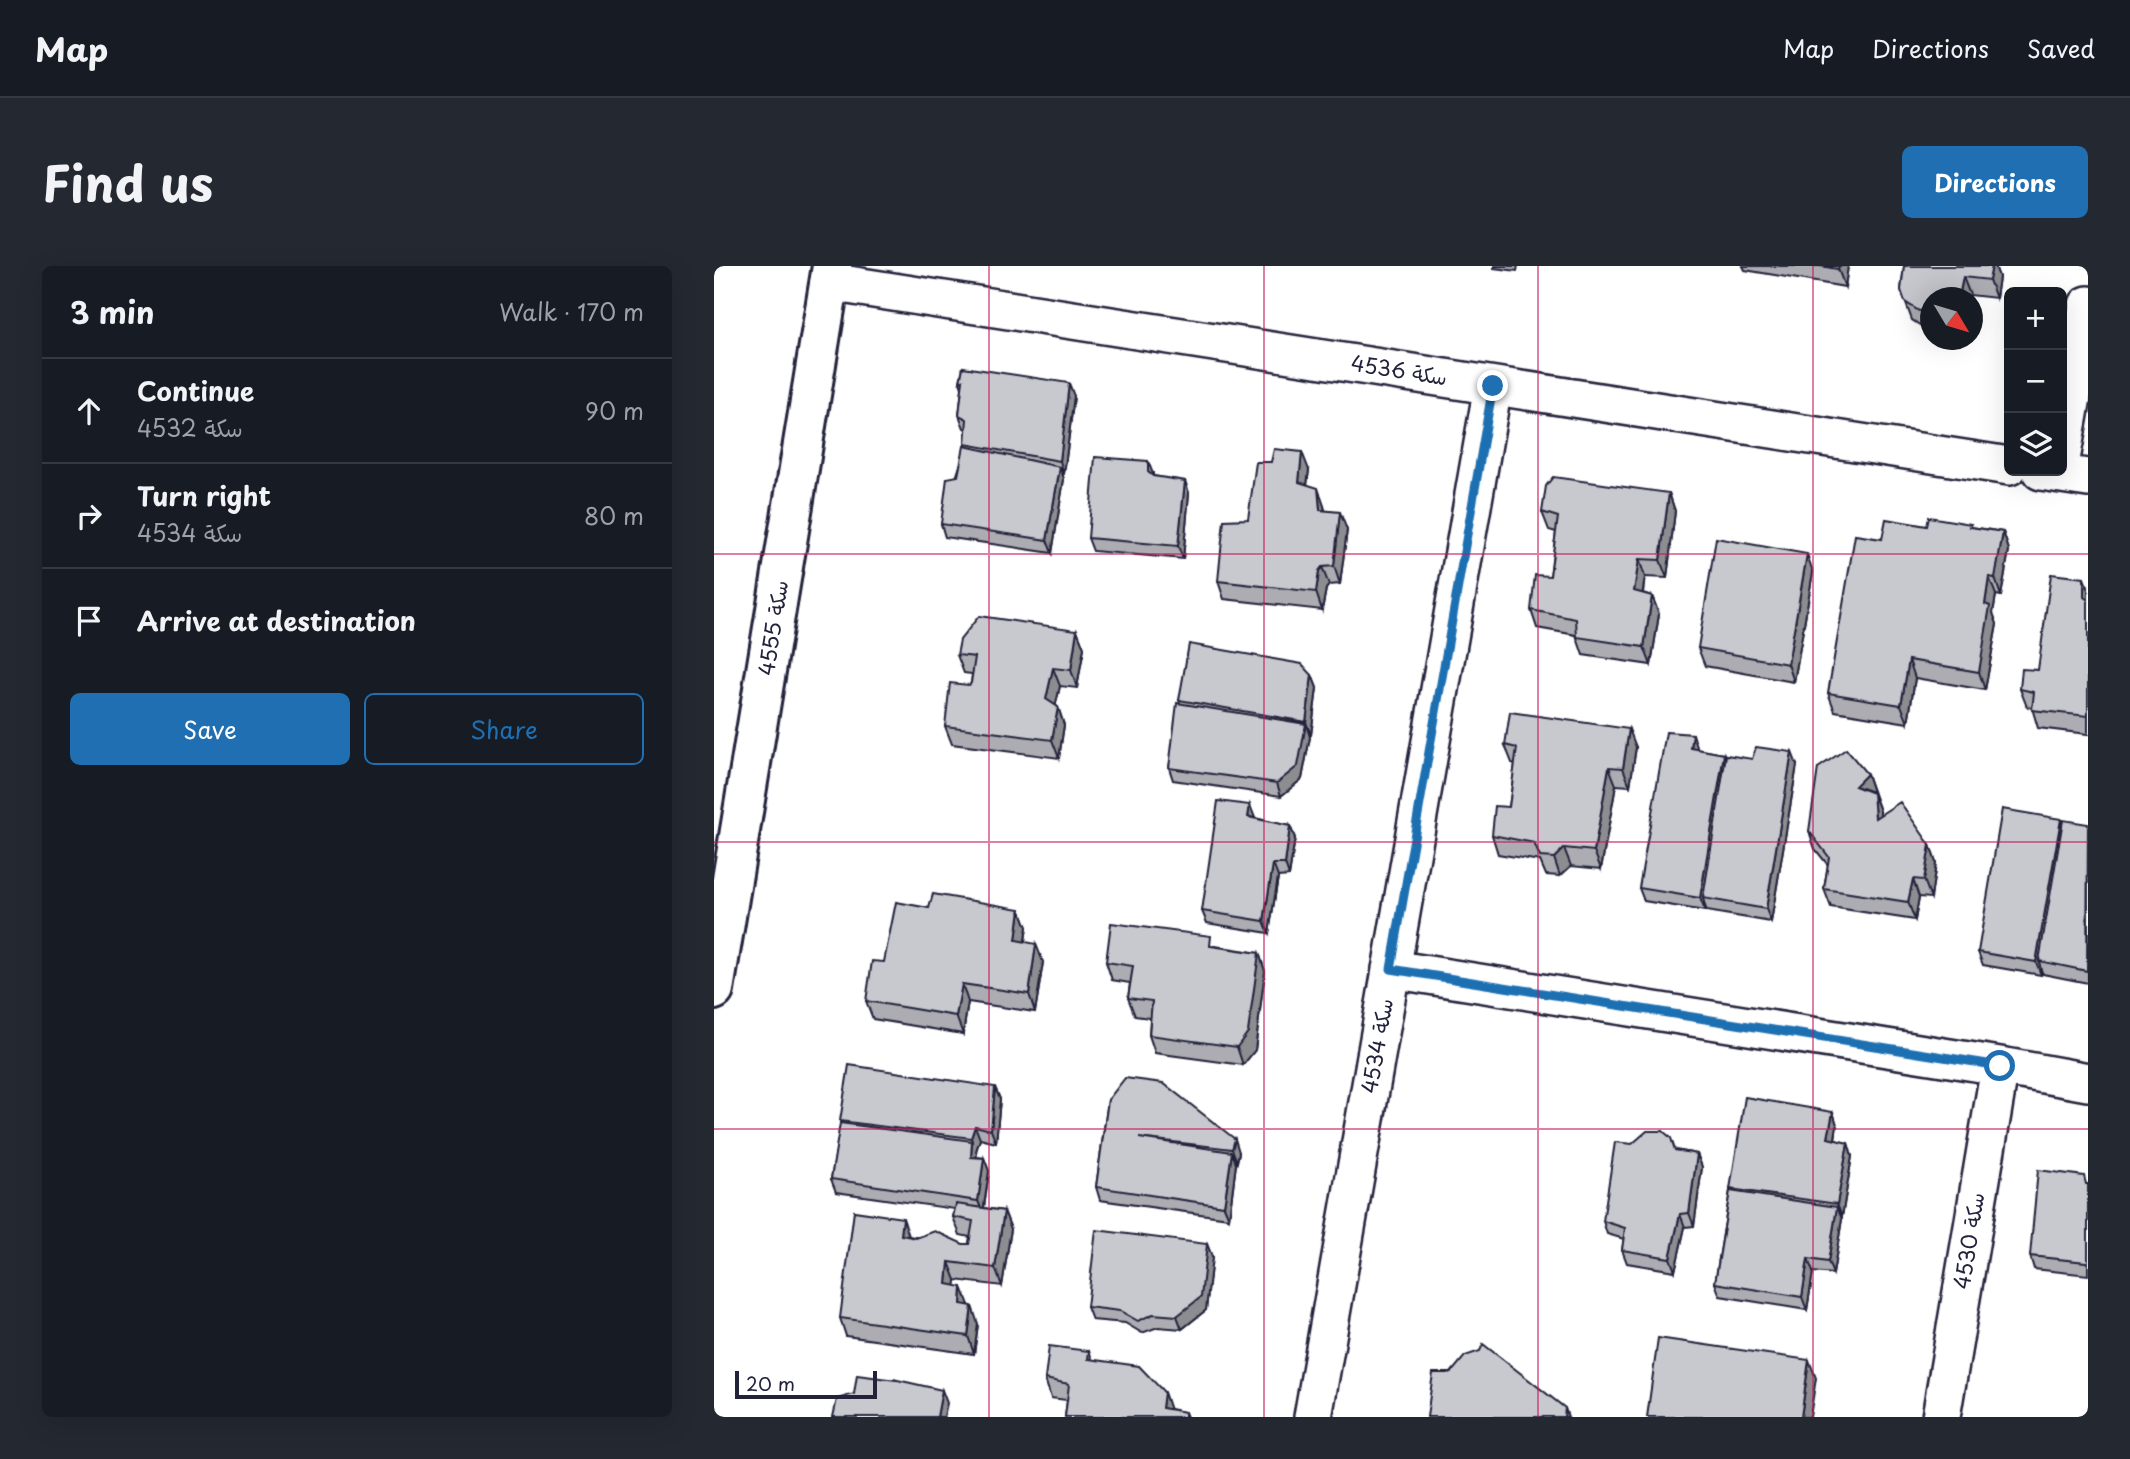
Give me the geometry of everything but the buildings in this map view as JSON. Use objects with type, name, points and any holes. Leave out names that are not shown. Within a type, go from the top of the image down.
[{"type":"street","name":"سكة 4536","points":[[831,274],[1493,386],[2004,465]]},
{"type":"street","name":"سكة 4555","points":[[714,990],[725,859],[831,274]]},
{"type":"street","points":[[2067,437],[2088,305]]},
{"type":"street","name":"سكة 4534","points":[[1313,1417],[1493,386]]},
{"type":"street","points":[[1391,969],[2088,1082]]},
{"type":"street","name":"سكة 4530","points":[[1941,1417],[2000,1066]]},
{"type":"route","points":[[1493,386],[1391,969],[2000,1066]]}]
